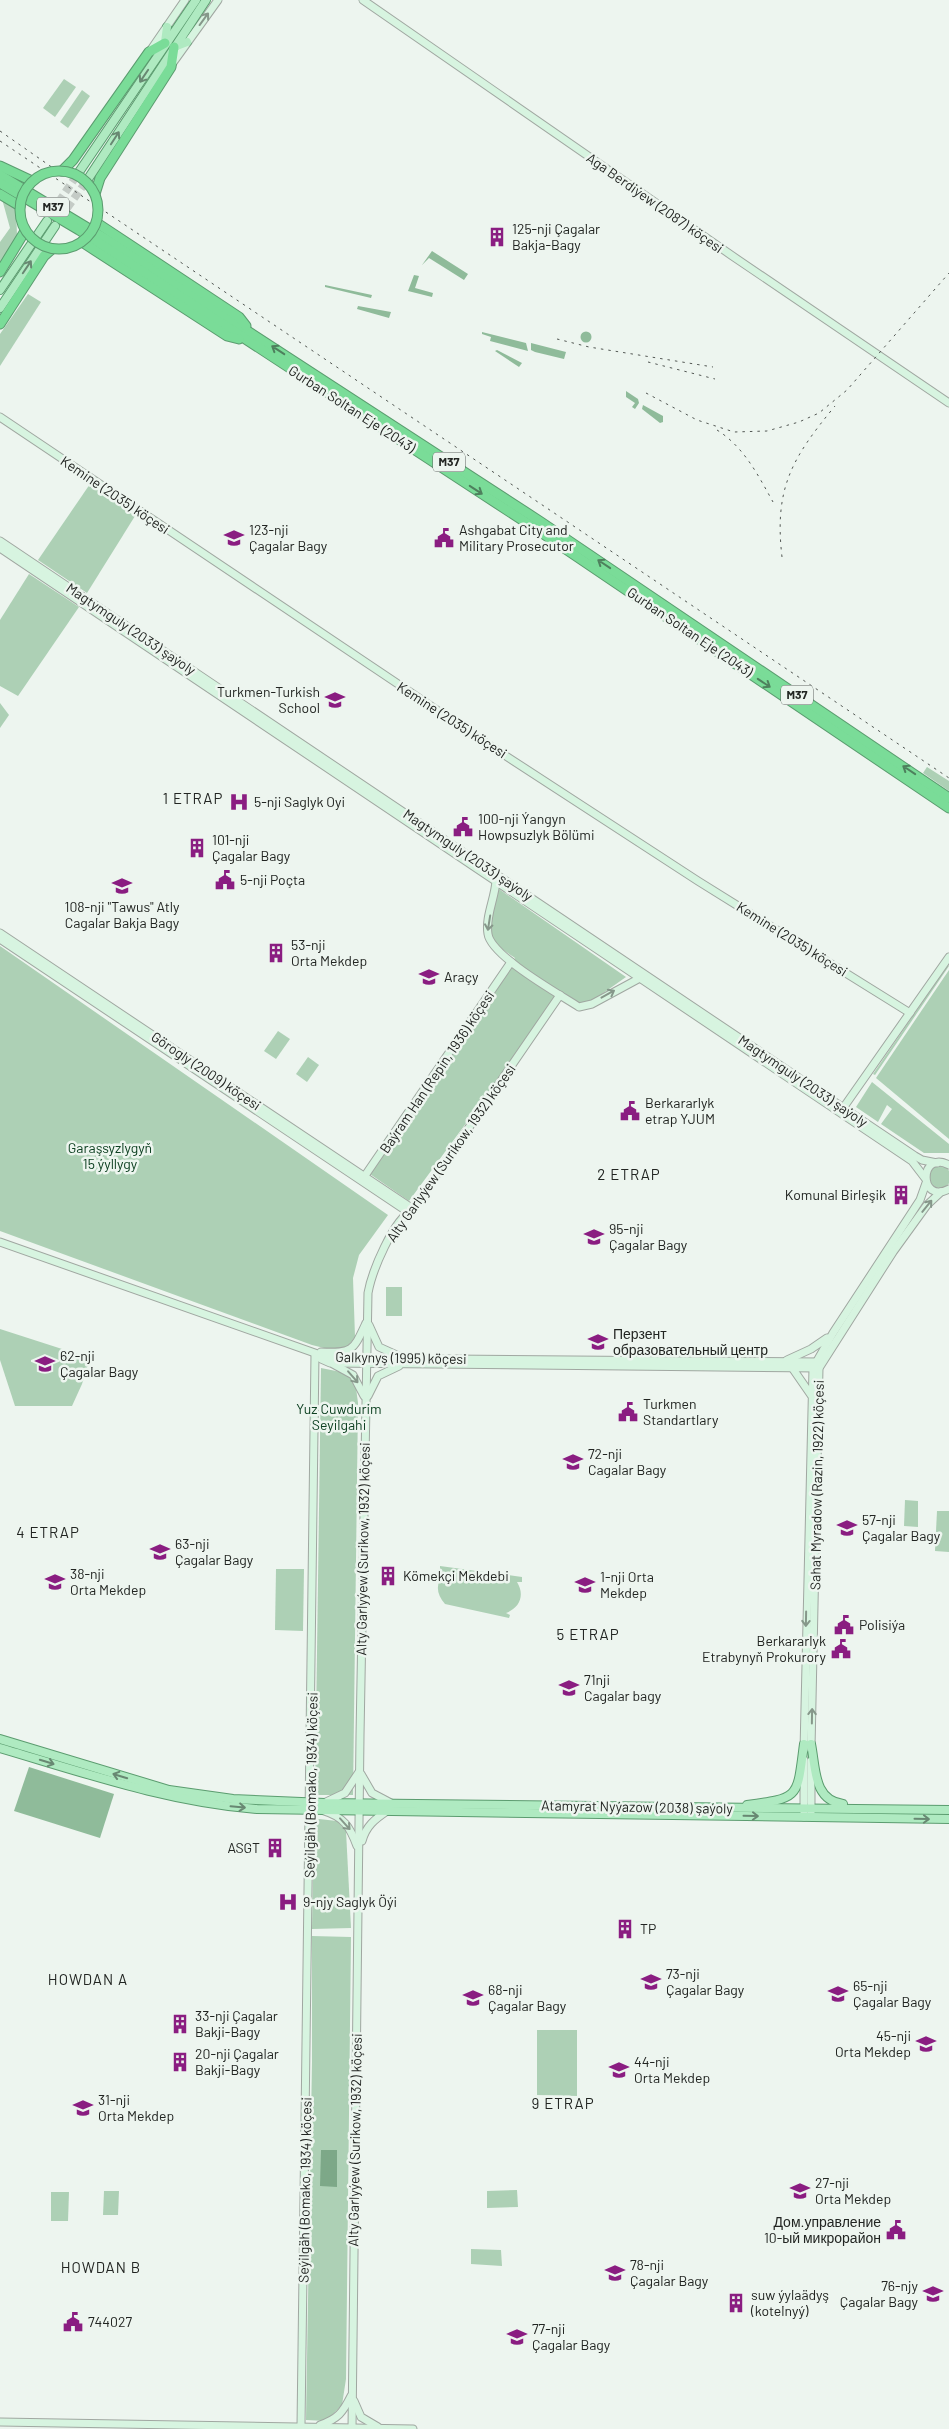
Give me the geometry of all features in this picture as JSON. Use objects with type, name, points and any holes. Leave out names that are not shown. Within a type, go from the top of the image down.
[{"type":"highway","points":[[62,171],[73,160],[149,52],[170,45],[171,67],[100,178],[95,194]]},
{"type":"highway","points":[[0,166],[32,182]]},
{"type":"highway","points":[[62,171],[78,175],[91,186],[98,205],[97,223],[82,242],[73,247],[52,249],[40,245],[26,231],[21,222],[20,206],[22,197],[32,182],[49,172],[62,171]]},
{"type":"highway","name":"Gurban Soltan Eje (2043)","points":[[0,175],[106,239],[949,808]]},
{"type":"highway","name":"Gurban Soltan Eje (2043)","points":[[0,183],[79,230],[541,522],[949,798]]},
{"type":"highway","points":[[0,194],[20,206]]},
{"type":"highway","points":[[97,223],[238,317],[250,338]]},
{"type":"highway","points":[[0,272],[26,231]]},
{"type":"highway","points":[[82,242],[227,336],[250,338]]},
{"type":"highway","points":[[0,324],[44,256],[52,249]]},
{"type":"main road","points":[[88,178],[196,0]]},
{"type":"main road","points":[[79,172],[170,45],[206,0]]},
{"type":"main road","points":[[167,27],[170,45]]},
{"type":"main road","points":[[170,45],[187,42]]},
{"type":"main road","points":[[0,290],[47,221]]},
{"type":"main road","points":[[0,308],[55,226]]},
{"type":"main road","name":"Atamyrat Nyýazow (2038) şaýoly","points":[[0,1739],[169,1790],[313,1807],[325,1802],[359,1807]]},
{"type":"main road","points":[[723,1808],[782,1800],[792,1795],[801,1775],[808,1744]]},
{"type":"main road","points":[[808,1744],[816,1781],[824,1795],[836,1803],[895,1809]]},
{"type":"main road","name":"Atamyrat Nyýazow (2038) şaýoly","points":[[0,1748],[134,1788],[187,1800],[257,1809],[313,1807],[796,1809],[808,1807],[949,1810]]},
{"type":"main road","name":"Atamyrat Nyýazow (2038) şaýoly","points":[[390,1807],[949,1819]]},
{"type":"street","points":[[149,52],[185,0]]},
{"type":"street","points":[[171,67],[218,0]]},
{"type":"street","name":"Aga Berdiýew (2087) köçesi","points":[[363,0],[723,250],[949,403]]},
{"type":"street","name":"Kemine (2035) köçesi","points":[[0,417],[486,743],[698,881],[910,1013]]},
{"type":"street","name":"Magtymguly (2033) şaýoly","points":[[0,541],[498,879],[640,978],[841,1111],[922,1160],[949,1165]]},
{"type":"street","name":"Magtymguly (2033) şaýoly","points":[[0,548],[498,879],[696,1007],[912,1161],[931,1189],[946,1192]]},
{"type":"street","points":[[498,879],[488,935],[493,946],[510,962],[579,1007],[585,1006],[640,978]]},
{"type":"street","name":"Görogly (2009) köçesi","points":[[0,933],[410,1211]]},
{"type":"street","name":"Görogly (2009) köçesi","points":[[0,939],[363,1179]]},
{"type":"street","points":[[841,1111],[949,957]]},
{"type":"street","name":"Baýram Han (Repin, 1936) köçesi","points":[[363,1179],[510,962]]},
{"type":"street","name":"Alty Garlyýew (Surikow, 1932) köçesi","points":[[352,2428],[359,1807],[368,1293],[375,1265],[410,1211],[560,995]]},
{"type":"street","name":"Sahat Myradow (Razin, 1922) köçesi","points":[[808,1744],[817,1365],[833,1332],[920,1200],[929,1168],[937,1163]]},
{"type":"street","name":"Sahat Myradow (Razin, 1922) köçesi","points":[[817,1365],[927,1205],[946,1192]]},
{"type":"street","name":"Galkynyş (1995) köçesi","points":[[0,1243],[314,1354],[329,1358],[366,1361]]},
{"type":"street","points":[[314,1354],[344,1353],[350,1350],[356,1345],[367,1320]]},
{"type":"street","points":[[367,1320],[379,1347],[407,1361]]},
{"type":"street","points":[[783,1362],[811,1349],[833,1332]]},
{"type":"street","name":"Galkynyş (1995) köçesi","points":[[314,1354],[330,1363],[366,1361],[783,1362],[817,1365]]},
{"type":"street","name":"Seýilgäh (Bomako, 1934) köçesi","points":[[301,2426],[313,1807],[314,1354]]},
{"type":"street","points":[[366,1401],[378,1376],[407,1361]]},
{"type":"street","name":"Galkynyş (1995) köçesi","points":[[407,1361],[793,1369],[817,1365]]},
{"type":"street","points":[[330,1363],[353,1375],[366,1401]]},
{"type":"street","points":[[807,1817],[811,1394],[817,1365]]},
{"type":"street","points":[[793,1369],[811,1394]]},
{"type":"street","points":[[359,1851],[368,1827],[390,1807],[372,1793],[360,1772]]},
{"type":"street","name":"Atamyrat Nyýazow (2038) şaýoly","points":[[325,1802],[345,1793],[360,1772]]},
{"type":"street","name":"Alty Garlyýew (Surikow, 1932) köçesi","points":[[313,1807],[344,1820],[352,1832],[359,1851]]},
{"type":"street","points":[[315,2426],[339,2416],[352,2393]]},
{"type":"street","points":[[352,2393],[361,2416],[381,2428]]},
{"type":"street","points":[[0,2422],[413,2429]]},
{"type":"green space","points":[[64,79],[76,87],[55,117],[43,108]]},
{"type":"green space","points":[[82,90],[90,96],[68,128],[60,122]]},
{"type":"green space","points":[[2,199],[16,208],[17,235],[0,267],[0,242],[10,228]]},
{"type":"green space","points":[[28,294],[41,302],[0,366],[0,334]]},
{"type":"green space","points":[[90,484],[135,516],[87,593],[38,560]]},
{"type":"green space","points":[[29,574],[79,607],[18,696],[0,686],[0,620]]},
{"type":"green space","points":[[0,703],[9,715],[0,728]]},
{"type":"green space","points":[[927,767],[949,781],[949,791],[923,773]]},
{"type":"green space","points":[[496,887],[626,977],[585,1006],[560,995],[409,1201],[367,1172],[515,958],[489,940]]},
{"type":"green space","name":"Garaşsyzlygyň 15 ýyllygy","points":[[0,946],[388,1215],[359,1255],[353,1278],[355,1337],[347,1347],[328,1349],[312,1345],[0,1231]]},
{"type":"green space","points":[[948,965],[875,1075],[873,1074]]},
{"type":"green space","points":[[949,970],[949,1139],[876,1078]]},
{"type":"green space","points":[[278,1031],[290,1039],[276,1059],[264,1051]]},
{"type":"green space","points":[[308,1057],[319,1065],[307,1082],[296,1074]]},
{"type":"green space","points":[[872,1082],[949,1144],[949,1153],[924,1153],[881,1124],[892,1109],[887,1105],[878,1122],[856,1107]]},
{"type":"green space","points":[[940,1166],[948,1169],[951,1177],[948,1185],[940,1188],[932,1185],[929,1177],[932,1169]]},
{"type":"green space","points":[[386,1287],[402,1287],[402,1316],[386,1316]]},
{"type":"green space","name":"62-nji Çagalar Bagy","points":[[0,1329],[90,1358],[82,1384],[72,1406],[15,1406],[0,1360]]},
{"type":"green space","name":"Yuz Cuwdurim Seyilgahi","points":[[321,1368],[346,1373],[355,1380],[358,1403],[353,1795],[315,1795]]},
{"type":"green space","points":[[905,1500],[918,1501],[918,1527],[904,1526]]},
{"type":"green space","points":[[937,1511],[949,1511],[949,1552],[935,1551]]},
{"type":"green space","points":[[440,1566],[522,1577],[522,1582],[517,1582],[521,1592],[520,1600],[515,1608],[506,1613],[510,1615],[509,1618],[445,1604],[438,1592],[438,1585],[445,1573],[440,1572]]},
{"type":"green space","points":[[276,1569],[304,1569],[303,1631],[275,1630]]},
{"type":"green space","points":[[319,1819],[337,1821],[346,1831],[351,1928],[312,1929],[314,1827]]},
{"type":"green space","points":[[312,1936],[351,1937],[346,2379],[342,2405],[326,2421],[306,2420],[312,2062]]},
{"type":"green space","points":[[537,2030],[577,2030],[577,2096],[537,2095]]},
{"type":"green space","points":[[517,2190],[518,2207],[487,2208],[487,2191]]},
{"type":"green space","points":[[104,2191],[119,2191],[118,2215],[103,2215]]},
{"type":"green space","points":[[51,2192],[69,2192],[68,2221],[51,2221]]},
{"type":"green space","points":[[471,2249],[501,2250],[502,2266],[471,2264]]},
{"type":"shaded area","points":[[432,251],[468,274],[464,280],[429,258],[422,265]]},
{"type":"shaded area","points":[[414,275],[419,276],[415,288],[433,293],[432,297],[408,291]]},
{"type":"shaded area","points":[[325,285],[372,295],[371,298],[325,287]]},
{"type":"shaded area","points":[[358,306],[391,312],[389,318],[357,309]]},
{"type":"shaded area","points":[[586,331],[592,337],[586,343],[580,337]]},
{"type":"shaded area","points":[[482,332],[526,343],[528,351],[490,341],[491,337],[482,334]]},
{"type":"shaded area","points":[[531,343],[566,352],[564,359],[535,352],[531,350]]},
{"type":"shaded area","points":[[497,350],[522,363],[519,367],[495,351]]},
{"type":"shaded area","points":[[626,391],[638,399],[639,403],[635,409],[632,407],[635,403],[626,397]]},
{"type":"shaded area","points":[[643,405],[663,416],[663,422],[660,423],[642,409]]},
{"type":"shaded area","points":[[29,1767],[114,1794],[100,1838],[14,1811]]},
{"type":"shaded area","points":[[321,2150],[337,2150],[337,2187],[320,2186]]},
{"type":"tunnel","points":[[52,212],[79,172]]},
{"type":"tunnel","points":[[60,218],[88,179]]},
{"type":"railway","points":[[0,131],[63,175]]},
{"type":"railway","points":[[0,141],[949,778]]},
{"type":"railway","points":[[646,393],[697,420],[734,432],[767,431],[799,422],[819,413],[847,390],[949,273]]},
{"type":"railway","points":[[557,339],[589,347],[713,367]]},
{"type":"railway","points":[[648,362],[715,379]]},
{"type":"railway","points":[[782,557],[781,512],[789,475],[807,442],[835,406]]},
{"type":"railway","points":[[717,430],[743,453],[773,502]]},
{"type":"place","name":"125-nji Çagalar Bakja-Bagy","points":[[497,237]]},
{"type":"place","name":"123-nji Çagalar Bagy","points":[[234,538]]},
{"type":"place","name":"Ashgabat City and Military Prosecutor","points":[[444,538]]},
{"type":"place","name":"Turkmen-Turkish School","points":[[335,700]]},
{"type":"place","name":"5-nji Saglyk Oyi","points":[[239,802]]},
{"type":"place","name":"100-nji Ýangyn Howpsuzlyk Bölümi","points":[[463,827]]},
{"type":"place","name":"101-nji Çagalar Bagy","points":[[197,848]]},
{"type":"place","name":"5-nji Poçta","points":[[225,880]]},
{"type":"place","name":"108-nji \"Tawus\" Atly Cagalar Bakja Bagy","points":[[122,886]]},
{"type":"place","name":"53-nji Orta Mekdep","points":[[276,953]]},
{"type":"place","name":"Araçy","points":[[429,977]]},
{"type":"place","name":"Berkararlyk etrap YJUM","points":[[630,1111]]},
{"type":"place","name":"Komunal Birleşik","points":[[901,1195]]},
{"type":"place","name":"95-nji Çagalar Bagy","points":[[594,1237]]},
{"type":"place","name":"Перзент образовательный центр","points":[[598,1342]]},
{"type":"place","name":"62-nji Çagalar Bagy","points":[[45,1364]]},
{"type":"place","name":"Turkmen Standartlary","points":[[628,1412]]},
{"type":"place","name":"72-nji Cagalar Bagy","points":[[573,1462]]},
{"type":"place","name":"57-nji Çagalar Bagy","points":[[847,1528]]},
{"type":"place","name":"63-nji Çagalar Bagy","points":[[160,1552]]},
{"type":"place","name":"Kömekçi Mekdebi","points":[[388,1576]]},
{"type":"place","name":"38-nji Orta Mekdep","points":[[55,1582]]},
{"type":"place","name":"1-nji Orta Mekdep","points":[[585,1585]]},
{"type":"place","name":"Polisiýa","points":[[844,1625]]},
{"type":"place","name":"Berkararlyk Etrabynyň Prokurory","points":[[841,1649]]},
{"type":"place","name":"71nji Cagalar bagy","points":[[569,1688]]},
{"type":"place","name":"ASGT","points":[[275,1848]]},
{"type":"place","name":"9-njy Saglyk Öýi","points":[[288,1902]]},
{"type":"place","name":"TP","points":[[625,1929]]},
{"type":"place","name":"73-nji Çagalar Bagy","points":[[651,1982]]},
{"type":"place","name":"65-nji Çagalar Bagy","points":[[838,1994]]},
{"type":"place","name":"68-nji Çagalar Bagy","points":[[473,1998]]},
{"type":"place","name":"33-nji Çagalar Bakji-Bagy","points":[[180,2024]]},
{"type":"place","name":"45-nji Orta Mekdep","points":[[926,2044]]},
{"type":"place","name":"20-nji Çagalar Bakji-Bagy","points":[[180,2062]]},
{"type":"place","name":"44-nji Orta Mekdep","points":[[619,2070]]},
{"type":"place","name":"31-nji Orta Mekdep","points":[[83,2108]]},
{"type":"place","name":"27-nji Orta Mekdep","points":[[800,2191]]},
{"type":"place","name":"Дом.управление 10-ый микрорайон","points":[[896,2230]]},
{"type":"place","name":"78-nji Çagalar Bagy","points":[[615,2273]]},
{"type":"place","name":"76-njy Çagalar Bagy","points":[[933,2294]]},
{"type":"place","name":"suw ýylaädyş (kotelnyý)","points":[[736,2303]]},
{"type":"place","name":"744027","points":[[73,2322]]},
{"type":"place","name":"77-nji Çagalar Bagy","points":[[517,2337]]},
{"type":"district","name":"1 ETRAP","points":[[193,799]]},
{"type":"district","name":"2 ETRAP","points":[[629,1175]]},
{"type":"district","name":"4 ETRAP","points":[[48,1533]]},
{"type":"district","name":"5 ETRAP","points":[[588,1635]]},
{"type":"district","name":"HOWDAN A","points":[[88,1980]]},
{"type":"district","name":"9 ETRAP","points":[[563,2104]]},
{"type":"district","name":"HOWDAN B","points":[[101,2268]]}]
